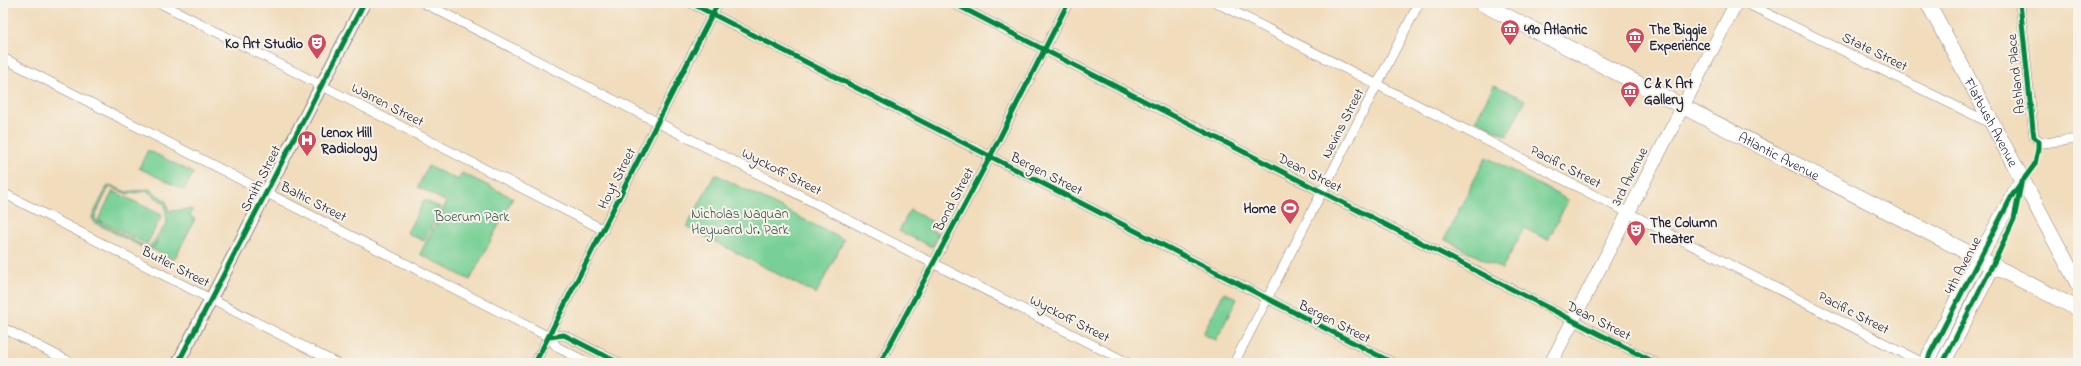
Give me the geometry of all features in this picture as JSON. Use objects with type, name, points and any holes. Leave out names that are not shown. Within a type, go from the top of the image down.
[{"type":"main road","name":"Atlantic Avenue","points":[[1481,3],[2078,309]]},
{"type":"main road","name":"3rd Avenue","points":[[1551,363],[1736,3]]},
{"type":"main road","name":"Flatbush Avenue","points":[[1928,3],[2078,284]]},
{"type":"main road","name":"4th Avenue","points":[[1927,363],[1930,354],[1979,257],[2022,180]]},
{"type":"main road","name":"4th Avenue","points":[[1943,363],[1993,265]]},
{"type":"street","name":"Warren Street","points":[[160,3],[604,230]]},
{"type":"street","name":"Smith Street","points":[[178,363],[364,3]]},
{"type":"street","name":"Wyckoff Street","points":[[424,3],[1128,363]]},
{"type":"street","name":"Bergen Street","points":[[691,3],[1267,300],[1393,363]]},
{"type":"street","name":"Hoyt Street","points":[[535,363],[604,230],[718,3]]},
{"type":"street","name":"Dean Street","points":[[953,3],[1656,363]]},
{"type":"street","name":"Bond Street","points":[[880,363],[990,157],[1068,3]]},
{"type":"street","name":"Pacific Street","points":[[1217,3],[1923,363]]},
{"type":"street","name":"Nevins Street","points":[[1234,363],[1419,3]]},
{"type":"street","name":"State Street","points":[[1746,3],[1992,124]]},
{"type":"street","name":"Ashland Place","points":[[2020,3],[2034,137],[2038,141],[2048,143],[2078,139]]},
{"type":"street","name":"Baltic Street","points":[[3,58],[549,336],[557,347],[588,363]]},
{"type":"street","name":"Butler Street","points":[[3,194],[336,363]]},
{"type":"street","points":[[3,328],[72,363]]},
{"type":"street","name":"Baltic Street","points":[[549,336],[564,335],[619,363]]},
{"type":"green space","points":[[1494,85],[1525,100],[1507,136],[1476,120]]},
{"type":"green space","points":[[148,150],[193,173],[184,190],[139,168]]},
{"type":"green space","points":[[1486,157],[1568,200],[1548,240],[1524,228],[1502,269],[1444,239]]},
{"type":"green space","name":"Boerum Park","points":[[428,166],[458,180],[462,173],[513,198],[470,280],[420,254],[447,202],[418,187]]},
{"type":"green space","name":"Nicholas Naquan Heyward Jr. Park","points":[[715,174],[844,240],[816,294],[687,227]]},
{"type":"green space","points":[[110,185],[126,192],[149,189],[166,201],[169,211],[192,209],[190,216],[195,219],[174,260],[152,249],[158,241],[151,249],[144,248],[93,222],[92,217],[107,187]],"holes":[[[111,187],[127,194],[147,191],[165,204],[167,223],[150,246],[146,247],[95,220],[95,216],[108,189]]]},
{"type":"green space","points":[[113,191],[162,215],[147,244],[98,220]]},
{"type":"green space","points":[[424,200],[441,208],[424,241],[407,233]]},
{"type":"green space","points":[[910,210],[933,222],[929,229],[939,234],[932,247],[899,231]]},
{"type":"green space","points":[[1224,292],[1237,299],[1216,340],[1203,334]]},
{"type":"cycle path","points":[[178,363],[364,3]]},
{"type":"cycle path","points":[[691,3],[1393,363]]},
{"type":"cycle path","points":[[535,363],[718,3]]},
{"type":"cycle path","points":[[953,3],[1656,363]]},
{"type":"cycle path","points":[[880,363],[990,157],[1068,3]]},
{"type":"cycle path","points":[[1927,363],[1930,354],[2013,194],[2035,164],[2038,141],[2034,137],[2033,130],[2020,3]]},
{"type":"cycle path","points":[[1943,363],[2014,219],[2021,184]]},
{"type":"cycle path","points":[[549,337],[564,335],[619,363]]},
{"type":"place","name":"490 Atlantic","points":[[1510,46]]},
{"type":"place","name":"The Biggie Experience","points":[[1635,54]]},
{"type":"place","name":"Ko Art Studio","points":[[317,60]]},
{"type":"place","name":"C & K Art Gallery","points":[[1630,108]]},
{"type":"place","name":"Lenox Hill Radiology","points":[[307,157]]},
{"type":"place","name":"Home","points":[[1290,225]]},
{"type":"place","name":"The Column Theater","points":[[1636,247]]}]
